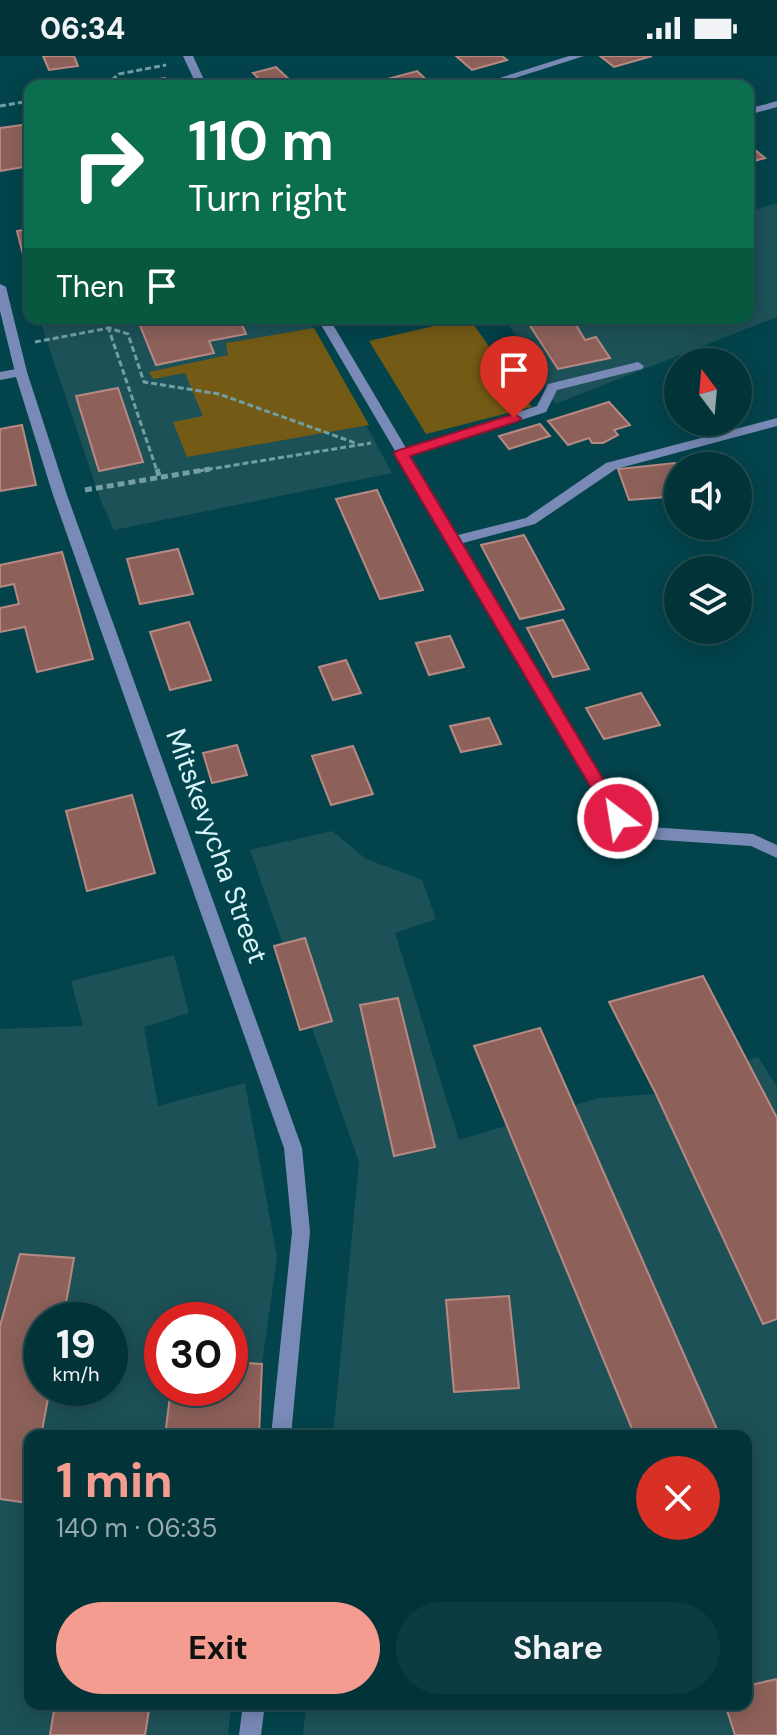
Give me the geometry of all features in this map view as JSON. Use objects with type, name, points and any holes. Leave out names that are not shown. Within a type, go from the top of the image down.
[{"type":"street","points":[[499,80],[579,56]]},
{"type":"street","points":[[190,58],[199,80]]},
{"type":"street","points":[[754,110],[777,104]]},
{"type":"street","name":"Mitskevycha Street","points":[[0,287],[21,372],[60,495],[293,1148],[301,1232],[282,1430]]},
{"type":"street","points":[[326,324],[618,818],[647,833],[753,840],[777,852]]},
{"type":"street","points":[[398,448],[542,409],[552,387],[638,366]]},
{"type":"street","points":[[0,376],[21,372]]},
{"type":"street","points":[[453,541],[530,521],[611,466],[777,422]]},
{"type":"street","points":[[250,1735],[253,1710]]},
{"type":"path","points":[[112,80],[119,74],[190,58]]},
{"type":"path","points":[[0,106],[24,102]]},
{"type":"path","points":[[107,324],[159,476]]},
{"type":"path","points":[[15,346],[109,328],[128,334],[144,382],[219,394],[358,444],[398,448]]},
{"type":"path","points":[[60,495],[358,444]]},
{"type":"shaded area","points":[[777,203],[777,317],[698,348],[664,348],[664,361],[555,404],[508,324],[754,324],[754,210]]},
{"type":"shaded area","points":[[41,324],[311,324],[392,473],[114,530],[101,501]]},
{"type":"shaded area","points":[[443,324],[473,324],[532,407],[426,434],[369,341]]},
{"type":"shaded area","points":[[314,328],[369,425],[187,457],[173,422],[203,416],[185,373],[153,379],[149,372],[228,355],[226,343]]},
{"type":"shaded area","points":[[332,831],[366,859],[422,880],[436,919],[395,933],[459,1140],[599,1098],[656,1094],[758,1057],[777,1087],[777,1735],[303,1735],[305,1710],[752,1710],[752,1430],[334,1430],[359,1162],[250,850]]},
{"type":"shaded area","points":[[174,955],[189,1013],[144,1027],[158,1106],[245,1083],[277,1257],[262,1364],[259,1430],[24,1430],[24,1710],[230,1710],[228,1735],[0,1735],[0,1029],[83,1026],[71,981]]},
{"type":"building","points":[[43,56],[74,56],[78,66],[49,70]]},
{"type":"building","points":[[456,56],[502,56],[507,60],[472,70]]},
{"type":"building","points":[[600,56],[652,56],[614,67]]},
{"type":"building","points":[[276,67],[290,80],[260,80],[253,73]]},
{"type":"building","points":[[417,71],[427,80],[384,80]]},
{"type":"building","points":[[24,125],[24,167],[0,171],[0,128]]},
{"type":"building","points":[[754,149],[765,158],[754,161]]},
{"type":"building","points":[[24,230],[24,258],[17,231]]},
{"type":"building","points":[[139,324],[242,324],[246,334],[209,341],[214,353],[156,365]]},
{"type":"building","points":[[529,324],[576,324],[585,340],[596,337],[610,358],[558,369]]},
{"type":"building","points":[[118,388],[143,462],[99,471],[76,396]]},
{"type":"building","points":[[609,402],[630,425],[614,430],[618,435],[603,443],[592,443],[589,438],[568,445],[548,421]]},
{"type":"building","points":[[540,424],[550,436],[509,449],[499,436]]},
{"type":"building","points":[[22,425],[36,485],[0,491],[0,429]]},
{"type":"building","points":[[664,464],[664,497],[629,500],[618,469]]},
{"type":"building","points":[[377,490],[423,590],[380,599],[336,499]]},
{"type":"building","points":[[524,535],[564,609],[520,619],[481,545]]},
{"type":"building","points":[[178,549],[193,594],[140,604],[127,559]]},
{"type":"building","points":[[62,552],[93,659],[37,672],[25,627],[0,632],[0,608],[19,604],[14,584],[0,587],[0,565]]},
{"type":"building","points":[[563,620],[589,669],[553,677],[527,628]]},
{"type":"building","points":[[189,622],[211,680],[170,690],[150,632]]},
{"type":"building","points":[[450,636],[464,667],[429,675],[416,643]]},
{"type":"building","points":[[346,660],[361,693],[333,700],[319,667]]},
{"type":"building","points":[[641,693],[660,725],[604,739],[586,708]]},
{"type":"building","points":[[489,718],[501,744],[461,752],[450,726]]},
{"type":"building","points":[[237,745],[247,775],[212,783],[203,753]]},
{"type":"building","points":[[353,746],[373,794],[331,805],[312,756]]},
{"type":"building","points":[[132,795],[155,873],[87,891],[66,811]]},
{"type":"building","points":[[305,938],[332,1021],[300,1030],[274,946]]},
{"type":"building","points":[[703,976],[777,1118],[777,1319],[763,1324],[656,1094],[609,1002]]},
{"type":"building","points":[[398,998],[435,1147],[394,1156],[360,1005]]},
{"type":"building","points":[[540,1028],[717,1430],[633,1430],[474,1046]]},
{"type":"building","points":[[20,1254],[74,1258],[66,1302],[24,1302],[24,1406],[47,1406],[42,1430],[24,1430],[24,1502],[0,1499],[0,1326]]},
{"type":"building","points":[[509,1296],[519,1388],[454,1392],[446,1300]]},
{"type":"building","points":[[248,1363],[262,1364],[259,1430],[166,1430],[169,1406],[248,1406]]},
{"type":"building","points":[[777,1679],[777,1735],[735,1735],[727,1710],[752,1710],[752,1685]]},
{"type":"building","points":[[54,1710],[149,1710],[145,1735],[50,1735]]},
{"type":"route","points":[[514,418],[401,454],[618,818]]}]
